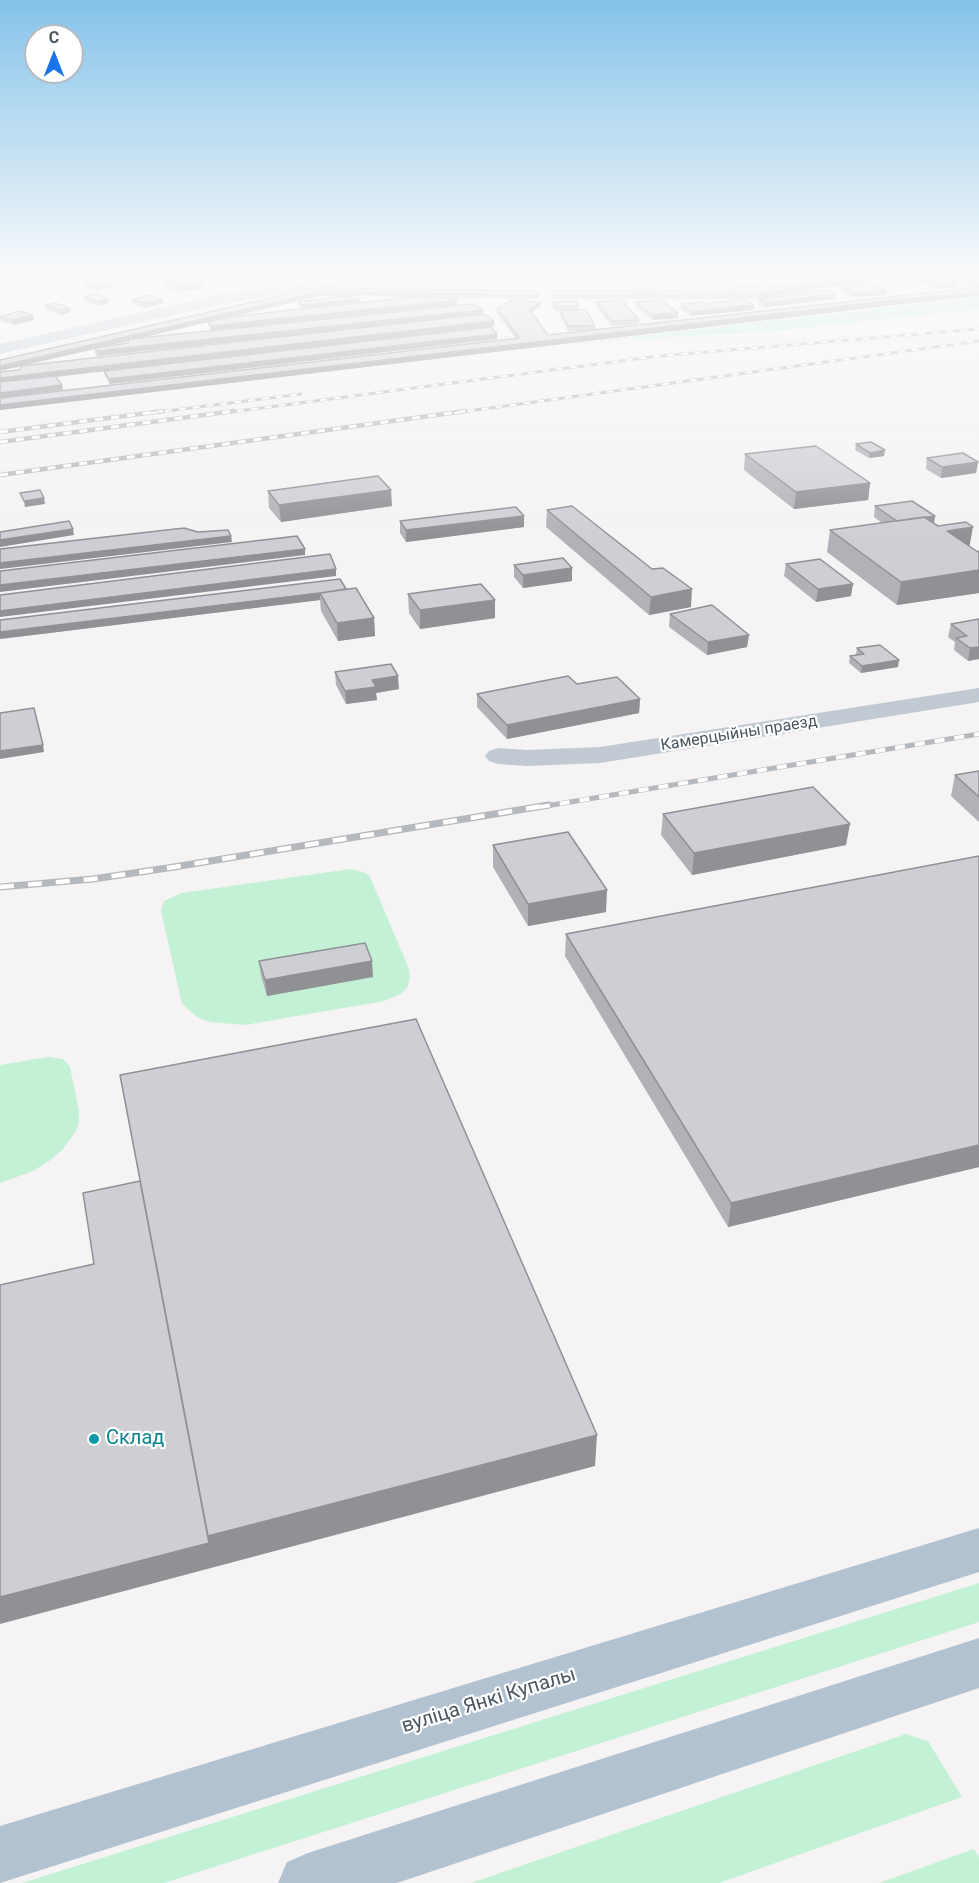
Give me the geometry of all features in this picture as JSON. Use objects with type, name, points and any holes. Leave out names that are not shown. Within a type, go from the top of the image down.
[{"type":"main road","name":"вуліца Янкі Купалы","points":[[0,1855],[979,1550]]},
{"type":"main road","points":[[308,1883],[979,1663]]},
{"type":"street","name":"Камерцыйны праезд","points":[[498,756],[528,758],[600,755],[979,695]]},
{"type":"green space","points":[[351,869],[366,873],[370,877],[409,969],[408,986],[402,993],[384,1001],[245,1025],[210,1022],[197,1017],[182,1004],[161,911],[164,901],[182,893]]},
{"type":"green space","points":[[48,1057],[63,1059],[70,1067],[79,1111],[76,1131],[62,1150],[49,1161],[33,1171],[0,1183],[0,1065]]},
{"type":"green space","points":[[979,1583],[979,1622],[164,1883],[22,1883]]},
{"type":"green space","points":[[906,1734],[928,1741],[962,1797],[719,1883],[471,1883]]},
{"type":"green space","points":[[974,1849],[979,1857],[979,1883],[879,1883]]},
{"type":"building","points":[[49,363],[131,363],[0,378],[0,372],[20,370],[21,366]]},
{"type":"building","points":[[175,363],[248,363],[109,379],[104,371]]},
{"type":"building","points":[[304,363],[359,363],[0,405],[0,398]]},
{"type":"building","points":[[55,376],[62,385],[0,393],[0,382]]},
{"type":"building","points":[[871,442],[885,450],[870,453],[856,444]]},
{"type":"building","points":[[816,446],[870,483],[796,492],[745,454]]},
{"type":"building","points":[[963,453],[978,462],[942,467],[927,458]]},
{"type":"building","points":[[378,476],[391,490],[279,505],[268,491]]},
{"type":"building","points":[[40,490],[44,498],[24,501],[20,493]]},
{"type":"building","points":[[912,501],[935,516],[897,521],[875,506]]},
{"type":"building","points":[[572,506],[652,569],[663,568],[692,589],[651,597],[547,510]]},
{"type":"building","points":[[516,507],[524,516],[406,530],[400,521]]},
{"type":"building","points":[[924,517],[938,526],[966,522],[973,527],[947,531],[979,551],[979,570],[901,582],[830,530]]},
{"type":"building","points":[[69,521],[73,529],[0,540],[0,532]]},
{"type":"building","points":[[184,528],[198,532],[228,530],[231,536],[0,563],[0,549]]},
{"type":"building","points":[[297,536],[305,549],[0,585],[0,571]]},
{"type":"building","points":[[330,554],[336,569],[0,611],[0,595]]},
{"type":"building","points":[[563,558],[572,568],[523,575],[514,565]]},
{"type":"building","points":[[820,559],[853,584],[818,589],[786,564]]},
{"type":"building","points":[[340,579],[346,589],[0,632],[0,620]]},
{"type":"building","points":[[481,584],[495,600],[420,610],[408,594]]},
{"type":"building","points":[[356,588],[374,618],[337,623],[320,593]]},
{"type":"building","points":[[712,605],[749,635],[708,642],[670,614]]},
{"type":"building","points":[[979,619],[979,647],[970,648],[956,638],[967,636],[951,624]]},
{"type":"building","points":[[880,645],[899,660],[862,666],[850,656],[864,654],[857,648]]},
{"type":"building","points":[[391,664],[398,676],[372,680],[376,687],[345,691],[335,672]]},
{"type":"building","points":[[568,676],[577,684],[617,677],[640,699],[507,725],[477,694]]},
{"type":"building","points":[[34,708],[43,745],[0,751],[0,713]]},
{"type":"building","points":[[979,771],[979,797],[955,775]]},
{"type":"building","points":[[813,787],[850,824],[694,853],[663,814]]},
{"type":"building","points":[[568,832],[607,890],[528,904],[493,845]]},
{"type":"building","points":[[979,856],[979,1145],[731,1203],[566,934]]},
{"type":"building","points":[[365,943],[372,961],[265,980],[259,961]]},
{"type":"building","points":[[416,1019],[597,1435],[208,1536],[120,1075]]},
{"type":"building","name":"Склад","points":[[140,1181],[209,1543],[0,1597],[0,1285],[94,1264],[83,1193]]},
{"type":"railway","points":[[223,413],[606,363]]},
{"type":"railway","points":[[454,413],[820,363]]},
{"type":"railway","points":[[151,413],[301,394]]},
{"type":"railway","points":[[0,432],[163,411]]},
{"type":"railway","points":[[0,442],[234,411]]},
{"type":"railway","points":[[0,475],[465,411]]},
{"type":"railway","points":[[540,807],[979,734]]},
{"type":"railway","points":[[0,887],[93,879],[174,867],[549,805]]},
{"type":"place","name":"Склад","points":[[94,1439]]}]
